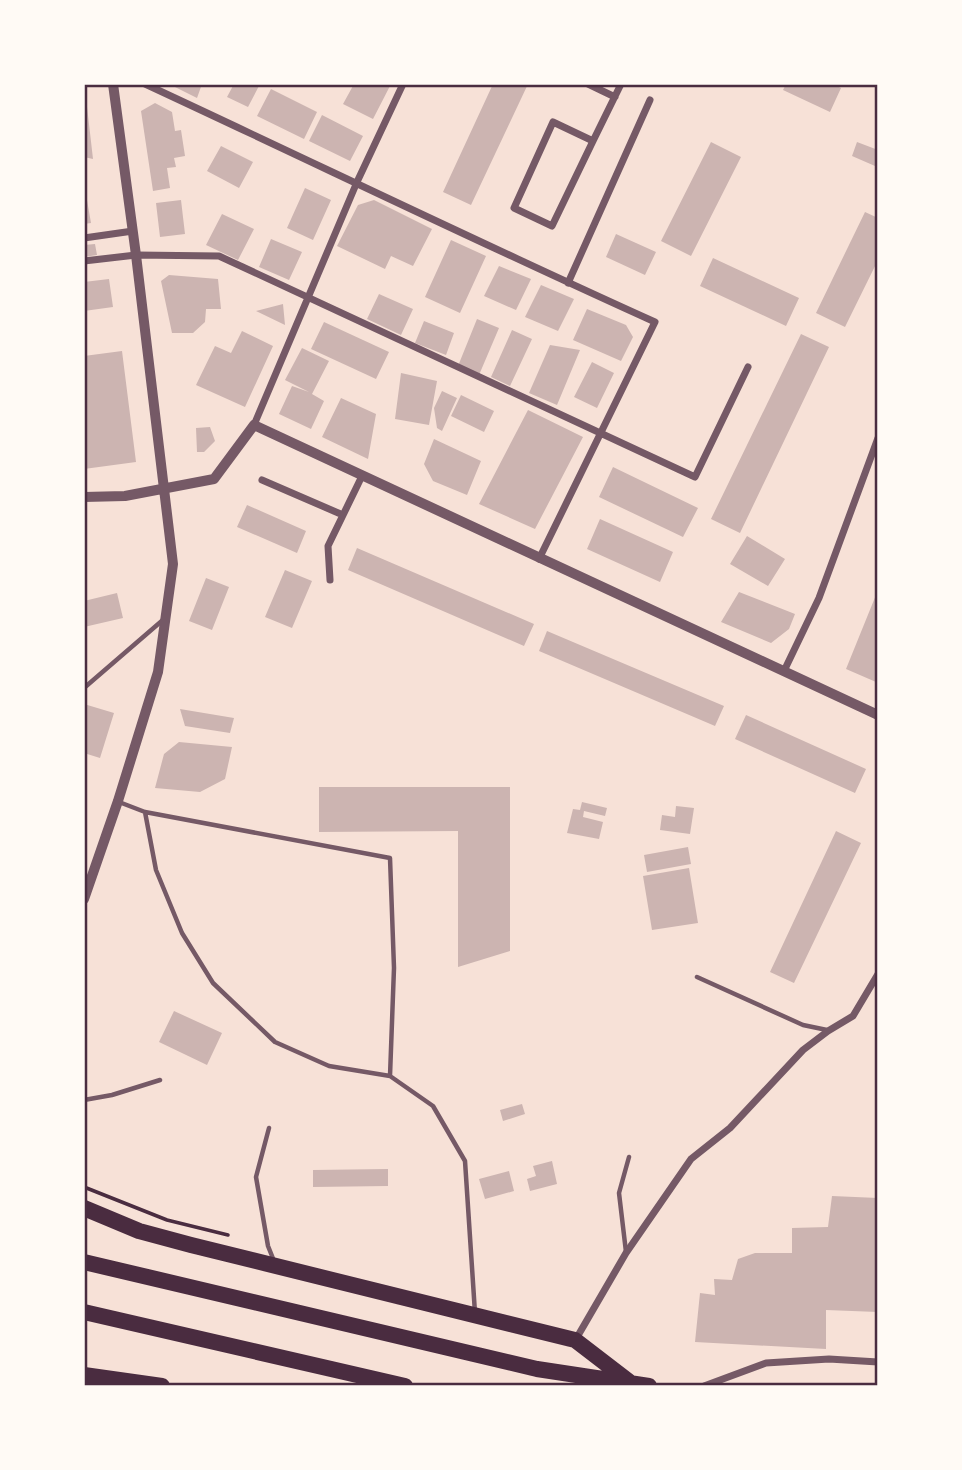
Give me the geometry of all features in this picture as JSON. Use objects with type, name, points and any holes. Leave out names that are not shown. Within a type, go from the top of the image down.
[{"type":"highway","points":[[84,1208],[138,1231],[575,1340],[631,1383]]},
{"type":"highway","points":[[84,1262],[537,1368],[649,1386]]},
{"type":"highway","points":[[84,1312],[405,1386]]},
{"type":"highway","points":[[84,1375],[162,1386]]},
{"type":"street","points":[[84,899],[158,672],[173,564],[113,84]]},
{"type":"street","points":[[145,84],[357,182],[492,249],[655,322],[539,559]]},
{"type":"street","points":[[84,497],[125,496],[214,479],[254,425],[357,182],[403,84]]},
{"type":"street","points":[[588,84],[615,97]]},
{"type":"street","points":[[593,141],[553,122],[514,208],[552,226],[621,84]]},
{"type":"street","points":[[568,283],[650,100]]},
{"type":"street","points":[[84,238],[133,231]]},
{"type":"street","points":[[84,261],[136,255],[219,257],[695,477],[748,368]]},
{"type":"street","points":[[254,425],[878,715]]},
{"type":"street","points":[[784,671],[819,598],[878,438]]},
{"type":"street","points":[[330,580],[328,546],[362,476]]},
{"type":"street","points":[[262,480],[343,515]]},
{"type":"street","points":[[575,1340],[626,1253],[691,1158],[730,1128],[803,1050],[853,1016],[878,974]]},
{"type":"street","points":[[704,1386],[766,1363],[829,1359],[878,1362]]},
{"type":"lane","points":[[868,462],[878,461]]},
{"type":"lane","points":[[84,688],[164,619]]},
{"type":"lane","points":[[118,801],[145,811],[390,858],[394,968],[390,1076]]},
{"type":"lane","points":[[145,811],[156,870],[182,933],[213,983],[275,1042],[328,1066],[390,1076],[433,1106],[465,1161],[475,1315]]},
{"type":"lane","points":[[697,977],[803,1025],[828,1031]]},
{"type":"lane","points":[[84,1100],[112,1095],[160,1080]]},
{"type":"lane","points":[[269,1128],[256,1177],[268,1246],[276,1265]]},
{"type":"lane","points":[[626,1253],[619,1192],[629,1157]]},
{"type":"path","points":[[84,1186],[167,1220],[230,1236]]},
{"type":"building","points":[[169,84],[202,84],[197,98]]},
{"type":"building","points":[[234,84],[260,84],[248,107],[227,97]]},
{"type":"building","points":[[354,84],[391,84],[373,119],[343,104]]},
{"type":"building","points":[[493,84],[528,84],[471,205],[443,192]]},
{"type":"building","points":[[786,84],[833,84],[841,88],[830,112],[783,90]]},
{"type":"building","points":[[271,89],[317,112],[304,139],[257,116]]},
{"type":"building","points":[[86,98],[93,159],[84,157]]},
{"type":"building","points":[[155,103],[172,112],[175,131],[181,130],[185,156],[174,158],[176,167],[167,168],[170,188],[153,191],[141,111]]},
{"type":"building","points":[[322,115],[363,136],[350,161],[309,141]]},
{"type":"building","points":[[711,142],[741,157],[691,256],[661,241]]},
{"type":"building","points":[[857,142],[878,150],[875,166],[852,156]]},
{"type":"building","points":[[221,146],[253,162],[239,188],[207,171]]},
{"type":"building","points":[[84,183],[91,223],[84,224]]},
{"type":"building","points":[[305,188],[331,200],[313,240],[287,228]]},
{"type":"building","points":[[181,200],[185,234],[160,237],[156,203]]},
{"type":"building","points":[[374,200],[432,229],[413,266],[391,256],[385,269],[337,246],[358,205]]},
{"type":"building","points":[[865,212],[878,218],[878,260],[845,327],[816,313]]},
{"type":"building","points":[[222,214],[254,229],[238,260],[206,245]]},
{"type":"building","points":[[616,234],[656,252],[645,275],[606,257]]},
{"type":"building","points":[[271,239],[302,252],[289,280],[259,267]]},
{"type":"building","points":[[451,240],[486,256],[460,313],[425,297]]},
{"type":"building","points":[[95,244],[97,255],[84,257],[84,245]]},
{"type":"building","points":[[713,258],[799,298],[786,326],[700,286]]},
{"type":"building","points":[[499,266],[531,279],[516,310],[484,296]]},
{"type":"building","points":[[169,275],[218,279],[221,309],[206,309],[205,322],[193,333],[172,333],[161,281]]},
{"type":"building","points":[[109,279],[113,307],[84,311],[84,282]]},
{"type":"building","points":[[541,285],[574,299],[558,331],[525,317]]},
{"type":"building","points":[[379,294],[413,309],[401,335],[367,319]]},
{"type":"building","points":[[283,304],[285,325],[256,311]]},
{"type":"building","points":[[587,309],[626,325],[633,337],[621,361],[573,340]]},
{"type":"building","points":[[477,319],[499,328],[479,375],[458,366]]},
{"type":"building","points":[[424,321],[454,333],[446,355],[415,343]]},
{"type":"building","points":[[324,322],[389,352],[376,379],[311,349]]},
{"type":"building","points":[[512,330],[532,339],[510,386],[491,377]]},
{"type":"building","points":[[242,331],[273,346],[245,407],[196,385],[215,346],[231,353]]},
{"type":"building","points":[[801,334],[829,347],[740,533],[711,519]]},
{"type":"building","points":[[550,345],[580,350],[557,405],[529,393]]},
{"type":"building","points":[[302,348],[329,361],[312,394],[324,401],[311,429],[279,414],[292,386],[309,392],[285,380]]},
{"type":"building","points":[[122,351],[136,462],[84,469],[84,356]]},
{"type":"building","points":[[592,362],[614,373],[597,408],[574,397]]},
{"type":"building","points":[[401,373],[437,381],[429,425],[395,419]]},
{"type":"building","points":[[442,391],[457,398],[442,431],[437,428],[434,408]]},
{"type":"building","points":[[461,395],[494,411],[484,432],[451,416]]},
{"type":"building","points":[[341,398],[376,414],[368,459],[322,437]]},
{"type":"building","points":[[528,410],[583,437],[535,529],[479,504]]},
{"type":"building","points":[[210,427],[215,441],[204,452],[197,452],[196,428]]},
{"type":"building","points":[[434,439],[481,461],[467,495],[433,481],[424,464]]},
{"type":"building","points":[[613,467],[698,508],[683,537],[599,497]]},
{"type":"building","points":[[247,505],[306,531],[297,553],[237,527]]},
{"type":"building","points":[[600,519],[673,552],[660,582],[587,549]]},
{"type":"building","points":[[747,536],[785,559],[768,586],[730,564]]},
{"type":"building","points":[[357,548],[534,624],[524,646],[348,570]]},
{"type":"building","points":[[285,570],[312,581],[292,628],[265,617]]},
{"type":"building","points":[[206,578],[229,587],[212,630],[189,621]]},
{"type":"building","points":[[878,590],[878,677],[876,682],[846,669]]},
{"type":"building","points":[[739,592],[795,614],[789,629],[771,643],[721,622]]},
{"type":"building","points":[[117,593],[123,618],[84,627],[84,601]]},
{"type":"building","points":[[547,631],[724,706],[715,726],[539,651]]},
{"type":"building","points":[[84,704],[114,713],[100,758],[84,753]]},
{"type":"building","points":[[180,709],[234,718],[230,733],[185,726]]},
{"type":"building","points":[[746,715],[866,769],[855,793],[735,739]]},
{"type":"building","points":[[179,742],[232,747],[225,779],[200,792],[155,788],[164,754]]},
{"type":"building","points":[[319,787],[510,787],[510,951],[458,967],[458,831],[319,832]]},
{"type":"building","points":[[582,802],[607,808],[605,816],[584,811],[583,817],[603,822],[599,839],[567,833],[573,809],[580,810]]},
{"type":"building","points":[[676,806],[694,808],[690,834],[660,830],[662,815],[675,817]]},
{"type":"building","points":[[836,831],[861,843],[794,983],[770,972]]},
{"type":"building","points":[[688,847],[691,864],[647,872],[644,855]]},
{"type":"building","points":[[689,868],[698,923],[652,930],[643,876]]},
{"type":"building","points":[[174,1011],[222,1033],[207,1065],[159,1042]]},
{"type":"building","points":[[522,1104],[525,1114],[503,1121],[500,1110]]},
{"type":"building","points":[[552,1161],[557,1184],[530,1191],[527,1179],[536,1176],[533,1166]]},
{"type":"building","points":[[388,1169],[388,1186],[313,1187],[313,1170]]},
{"type":"building","points":[[509,1171],[514,1191],[485,1199],[479,1179]]},
{"type":"building","points":[[832,1196],[878,1198],[878,1312],[826,1310],[826,1349],[695,1342],[700,1293],[715,1295],[714,1279],[732,1280],[738,1259],[755,1253],[792,1253],[792,1228],[828,1227]]}]
